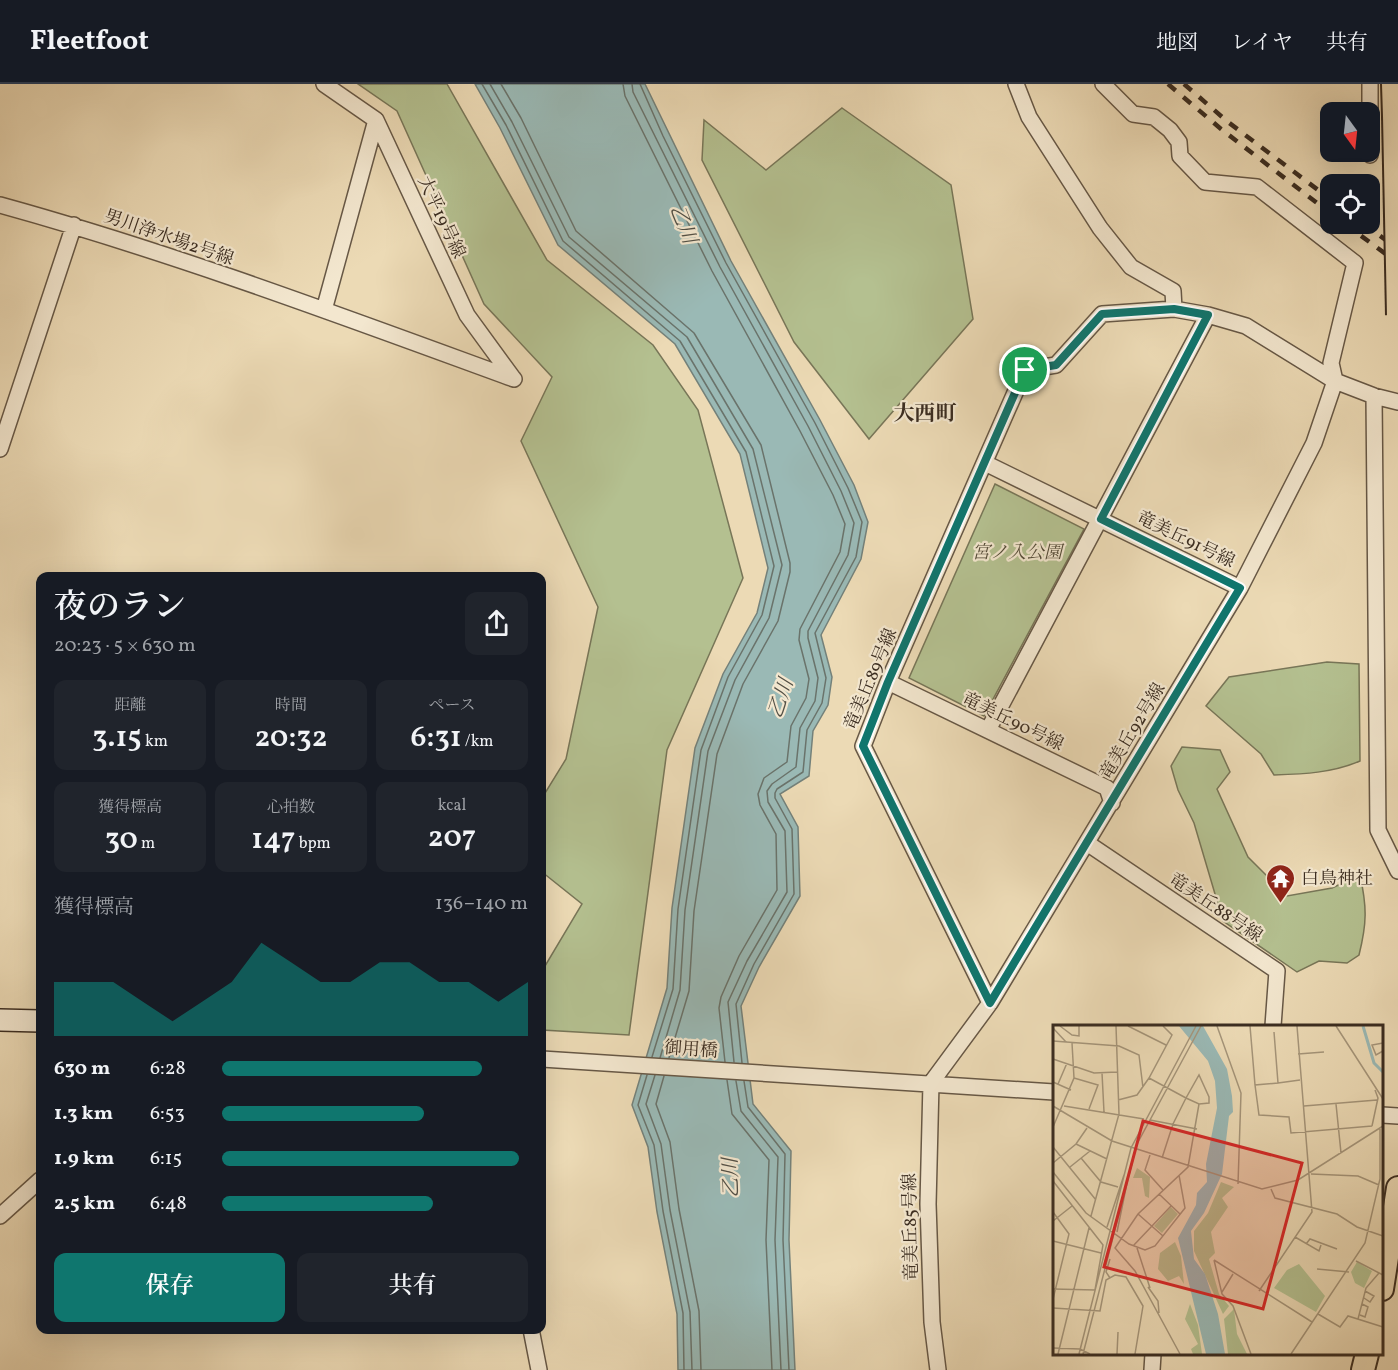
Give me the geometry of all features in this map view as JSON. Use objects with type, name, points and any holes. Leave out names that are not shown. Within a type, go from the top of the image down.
[{"type":"main road","points":[[1393,84],[1398,315]]},
{"type":"main road","points":[[1383,1283],[1398,1188]]},
{"type":"main road","points":[[1363,1370],[1367,1355]]},
{"type":"street","points":[[324,84],[376,120],[324,310]]},
{"type":"street","points":[[1016,84],[1029,117],[1100,228],[1131,267],[1173,291],[1174,309],[1208,315],[1246,326],[1335,381],[1374,396],[1398,402]]},
{"type":"street","points":[[1103,84],[1133,114],[1154,117],[1170,130],[1179,142],[1179,156],[1204,182],[1257,187],[1355,263],[1331,363],[1335,381]]},
{"type":"street","points":[[1370,84],[1370,102]]},
{"type":"street","name":"大平19号線","points":[[376,120],[466,315],[514,379]]},
{"type":"street","name":"男川浄水場2号線","points":[[0,205],[74,225],[324,310],[514,379]]},
{"type":"street","points":[[0,449],[74,225]]},
{"type":"street","name":"竜美丘89号線","points":[[990,1003],[863,746],[888,682],[1025,370],[1056,365],[1102,314],[1174,309]]},
{"type":"street","points":[[988,730],[1208,315]]},
{"type":"street","name":"竜美丘92号線","points":[[931,1083],[990,1003],[1240,588],[1314,443],[1335,381]]},
{"type":"street","points":[[1374,396],[1378,830],[1398,871]]},
{"type":"street","name":"竜美丘91号線","points":[[985,463],[1240,588]]},
{"type":"street","name":"竜美丘90号線","points":[[888,682],[1107,789],[1112,803]]},
{"type":"street","name":"竜美丘88号線","points":[[1087,843],[1277,971],[1273,1025]]},
{"type":"street","points":[[0,1020],[36,1021]]},
{"type":"street","name":"御用橋","points":[[546,1059],[1053,1092]]},
{"type":"street","name":"竜美丘85号線","points":[[931,1083],[928,1204],[932,1322],[938,1370]]},
{"type":"street","points":[[1383,1115],[1398,1116]]},
{"type":"street","points":[[0,1216],[36,1184]]},
{"type":"street","points":[[532,1334],[539,1370]]},
{"type":"street","points":[[1152,1370],[1153,1355]]},
{"type":"green space","points":[[358,84],[447,84],[547,260],[653,345],[698,410],[743,578],[667,750],[629,1035],[546,1030],[546,964],[582,904],[546,875],[546,792],[566,759],[598,607],[521,441],[552,377],[484,304],[397,111]]},
{"type":"green space","points":[[842,108],[951,185],[973,319],[869,439],[794,342],[702,160],[704,120],[766,170]]},
{"type":"green space","name":"宮ノ入公園","points":[[995,484],[1084,529],[984,716],[909,678]]},
{"type":"green space","points":[[1327,662],[1359,664],[1360,761],[1349,765],[1318,772],[1274,775],[1261,754],[1206,706],[1229,677]]},
{"type":"green space","points":[[1182,747],[1220,750],[1230,772],[1217,789],[1248,857],[1287,896],[1332,888],[1360,875],[1365,915],[1364,934],[1359,955],[1347,963],[1319,961],[1297,972],[1223,921],[1194,823],[1178,790],[1171,766]]},
{"type":"water","name":"乙川","points":[[475,84],[645,84],[731,261],[854,485],[868,522],[861,559],[821,635],[832,677],[828,705],[813,731],[809,776],[780,794],[798,827],[800,896],[759,967],[741,1006],[753,1104],[791,1151],[789,1240],[795,1370],[678,1370],[677,1314],[657,1212],[648,1147],[632,1105],[667,988],[672,908],[695,748],[723,674],[757,613],[768,568],[740,454],[675,344],[558,245],[500,128]]},
{"type":"railway","points":[[1168,84],[1221,129],[1320,205]]},
{"type":"railway","points":[[1184,84],[1228,122],[1320,191]]},
{"type":"railway","points":[[1359,234],[1398,263]]},
{"type":"railway","points":[[1378,234],[1398,249]]},
{"type":"place","name":"白鳥神社","points":[[1280,904]]},
{"type":"district","name":"大西町","points":[[925,413]]},
{"type":"route","points":[[1174,309],[1208,315],[1101,519],[1240,588],[990,1003],[863,746],[888,682],[1025,370],[1056,365],[1102,314],[1174,309]]}]
